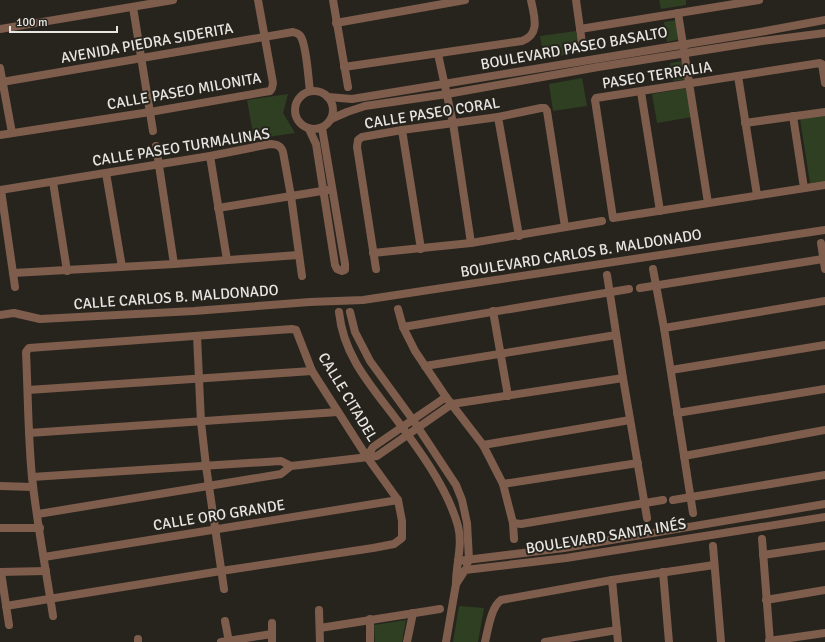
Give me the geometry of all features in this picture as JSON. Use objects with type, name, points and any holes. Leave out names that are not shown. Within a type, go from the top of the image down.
[{"type":"street","points":[[0,29],[173,0]]},
{"type":"street","name":"CALLE PASEO MILONITA","points":[[0,135],[150,112],[270,91],[274,83],[264,38],[258,0]]},
{"type":"street","points":[[332,0],[348,88]]},
{"type":"street","points":[[336,23],[465,0]]},
{"type":"street","points":[[344,67],[438,54],[516,42],[526,39],[531,36],[535,26],[531,0]]},
{"type":"street","points":[[576,0],[582,43]]},
{"type":"street","points":[[580,29],[759,0]]},
{"type":"street","points":[[133,7],[153,131]]},
{"type":"street","points":[[678,13],[708,203]]},
{"type":"street","name":"BOULEVARD PASEO BASALTO","points":[[328,97],[352,99],[825,20]]},
{"type":"street","name":"AVENIDA PIEDRA SIDERITA","points":[[2,82],[264,38],[290,32],[297,33],[300,36],[304,46],[310,91]]},
{"type":"street","name":"BOULEVARD PASEO BASALTO","points":[[331,120],[347,112],[365,106],[447,94],[575,71],[762,41],[825,33]]},
{"type":"street","points":[[438,54],[453,123],[471,243]]},
{"type":"street","name":"PASEO TERRALIA","points":[[825,83],[822,64],[820,63],[595,99],[612,218],[615,219],[825,185]]},
{"type":"street","points":[[0,68],[12,133]]},
{"type":"street","points":[[738,76],[757,195]]},
{"type":"street","points":[[310,91],[323,93],[328,97],[333,108],[333,114],[331,120],[322,128],[316,130],[310,129],[303,127],[298,122],[295,117],[295,104],[298,98],[304,93],[310,91]]},
{"type":"street","points":[[641,92],[660,211]]},
{"type":"street","name":"CALLE PASEO CORAL","points":[[376,269],[357,142],[362,137],[498,117],[545,108],[547,111],[565,227]]},
{"type":"street","points":[[745,124],[825,112]]},
{"type":"street","points":[[793,116],[804,188]]},
{"type":"street","points":[[498,117],[519,236]]},
{"type":"street","points":[[310,129],[316,144],[335,265],[337,269],[342,271],[345,270],[345,264],[322,128]]},
{"type":"street","points":[[402,130],[422,249]]},
{"type":"street","name":"CALLE PASEO TURMALINAS","points":[[15,287],[0,190],[210,156],[270,144],[278,145],[282,148],[283,152],[291,196],[302,276]]},
{"type":"street","points":[[156,146],[174,264]]},
{"type":"street","points":[[210,156],[227,260]]},
{"type":"street","points":[[106,173],[122,267]]},
{"type":"street","points":[[53,182],[67,271]]},
{"type":"street","points":[[218,208],[333,189]]},
{"type":"street","points":[[373,253],[471,243],[602,221]]},
{"type":"street","name":"BOULEVARD CARLOS B. MALDONADO","points":[[341,301],[386,297],[825,230]]},
{"type":"street","points":[[821,243],[825,269]]},
{"type":"street","points":[[13,273],[67,271],[298,255]]},
{"type":"street","points":[[640,288],[823,259]]},
{"type":"street","points":[[653,269],[671,370],[693,513]]},
{"type":"street","points":[[607,275],[647,518]]},
{"type":"street","points":[[403,326],[629,289]]},
{"type":"street","name":"CALLE CARLOS B. MALDONADO","points":[[0,315],[14,313],[40,319],[194,312],[310,302],[341,301]]},
{"type":"street","points":[[664,328],[825,301]]},
{"type":"street","points":[[398,309],[403,326],[415,351],[446,397],[483,445],[503,484],[513,523],[514,538]]},
{"type":"street","points":[[339,312],[344,335],[354,361],[402,427],[445,491],[451,504],[458,527],[460,549],[458,561],[460,570]]},
{"type":"street","points":[[350,312],[355,332],[370,361],[419,428],[456,485],[462,500],[467,523],[468,559],[460,570],[456,584],[446,642]]},
{"type":"street","points":[[493,312],[508,396]]},
{"type":"street","name":"CALLE CITADEL","points":[[197,336],[292,329],[296,330],[312,371],[367,457],[398,500],[402,521],[402,538],[394,544],[222,571]]},
{"type":"street","points":[[425,366],[616,335]]},
{"type":"street","points":[[53,616],[32,477],[26,352],[29,348],[197,336],[206,466],[224,589]]},
{"type":"street","points":[[671,370],[825,345]]},
{"type":"street","points":[[28,390],[200,380],[312,371]]},
{"type":"street","points":[[38,514],[281,474],[290,466],[377,456],[408,436],[452,404],[623,378]]},
{"type":"street","points":[[677,413],[825,389]]},
{"type":"street","points":[[367,457],[373,447],[446,397]]},
{"type":"street","points":[[30,433],[338,412]]},
{"type":"street","points":[[483,445],[630,420]]},
{"type":"street","points":[[684,456],[825,430]]},
{"type":"street","points":[[32,477],[281,461],[290,466]]},
{"type":"street","points":[[503,484],[638,463]]},
{"type":"street","points":[[673,500],[825,475]]},
{"type":"street","points":[[0,486],[33,486]]},
{"type":"street","name":"CALLE ORO GRANDE","points":[[44,557],[398,500]]},
{"type":"street","points":[[513,523],[521,524],[663,500]]},
{"type":"street","name":"BOULEVARD SANTA INÉS","points":[[458,561],[564,548],[825,504]]},
{"type":"street","name":"BOULEVARD SANTA INÉS","points":[[460,570],[566,558],[825,517]]},
{"type":"street","points":[[0,528],[40,528]]},
{"type":"street","points":[[762,539],[769,642],[825,633]]},
{"type":"street","points":[[713,546],[721,642]]},
{"type":"street","points":[[763,556],[825,546]]},
{"type":"street","points":[[485,642],[493,612],[498,602],[501,600],[612,580],[714,565]]},
{"type":"street","points":[[9,625],[1,572],[46,571]]},
{"type":"street","points":[[6,606],[222,571]]},
{"type":"street","points":[[663,572],[669,642]]},
{"type":"street","points":[[612,580],[618,642]]},
{"type":"street","points":[[766,600],[825,590]]},
{"type":"street","points":[[320,628],[440,609]]},
{"type":"street","points":[[319,610],[320,642]]},
{"type":"street","points":[[408,642],[414,613]]},
{"type":"street","points":[[370,619],[370,642]]},
{"type":"street","points":[[225,621],[226,642],[272,638],[272,623]]},
{"type":"street","points":[[545,642],[617,630]]},
{"type":"green space","points":[[659,0],[686,0],[686,5],[661,9]]},
{"type":"green space","points":[[678,20],[681,39],[667,42],[664,22]]},
{"type":"green space","points":[[576,31],[580,52],[544,59],[540,36]]},
{"type":"green space","points":[[683,61],[686,79],[673,81],[670,63]]},
{"type":"green space","points":[[582,78],[587,106],[553,111],[549,84]]},
{"type":"green space","points":[[687,88],[692,117],[657,123],[652,94]]},
{"type":"green space","points":[[288,94],[283,113],[295,133],[254,139],[247,100]]},
{"type":"green space","points":[[825,115],[825,181],[810,183],[800,119]]},
{"type":"green space","points":[[459,606],[484,608],[478,642],[453,642]]},
{"type":"green space","points":[[406,620],[402,642],[375,642],[374,625]]}]
